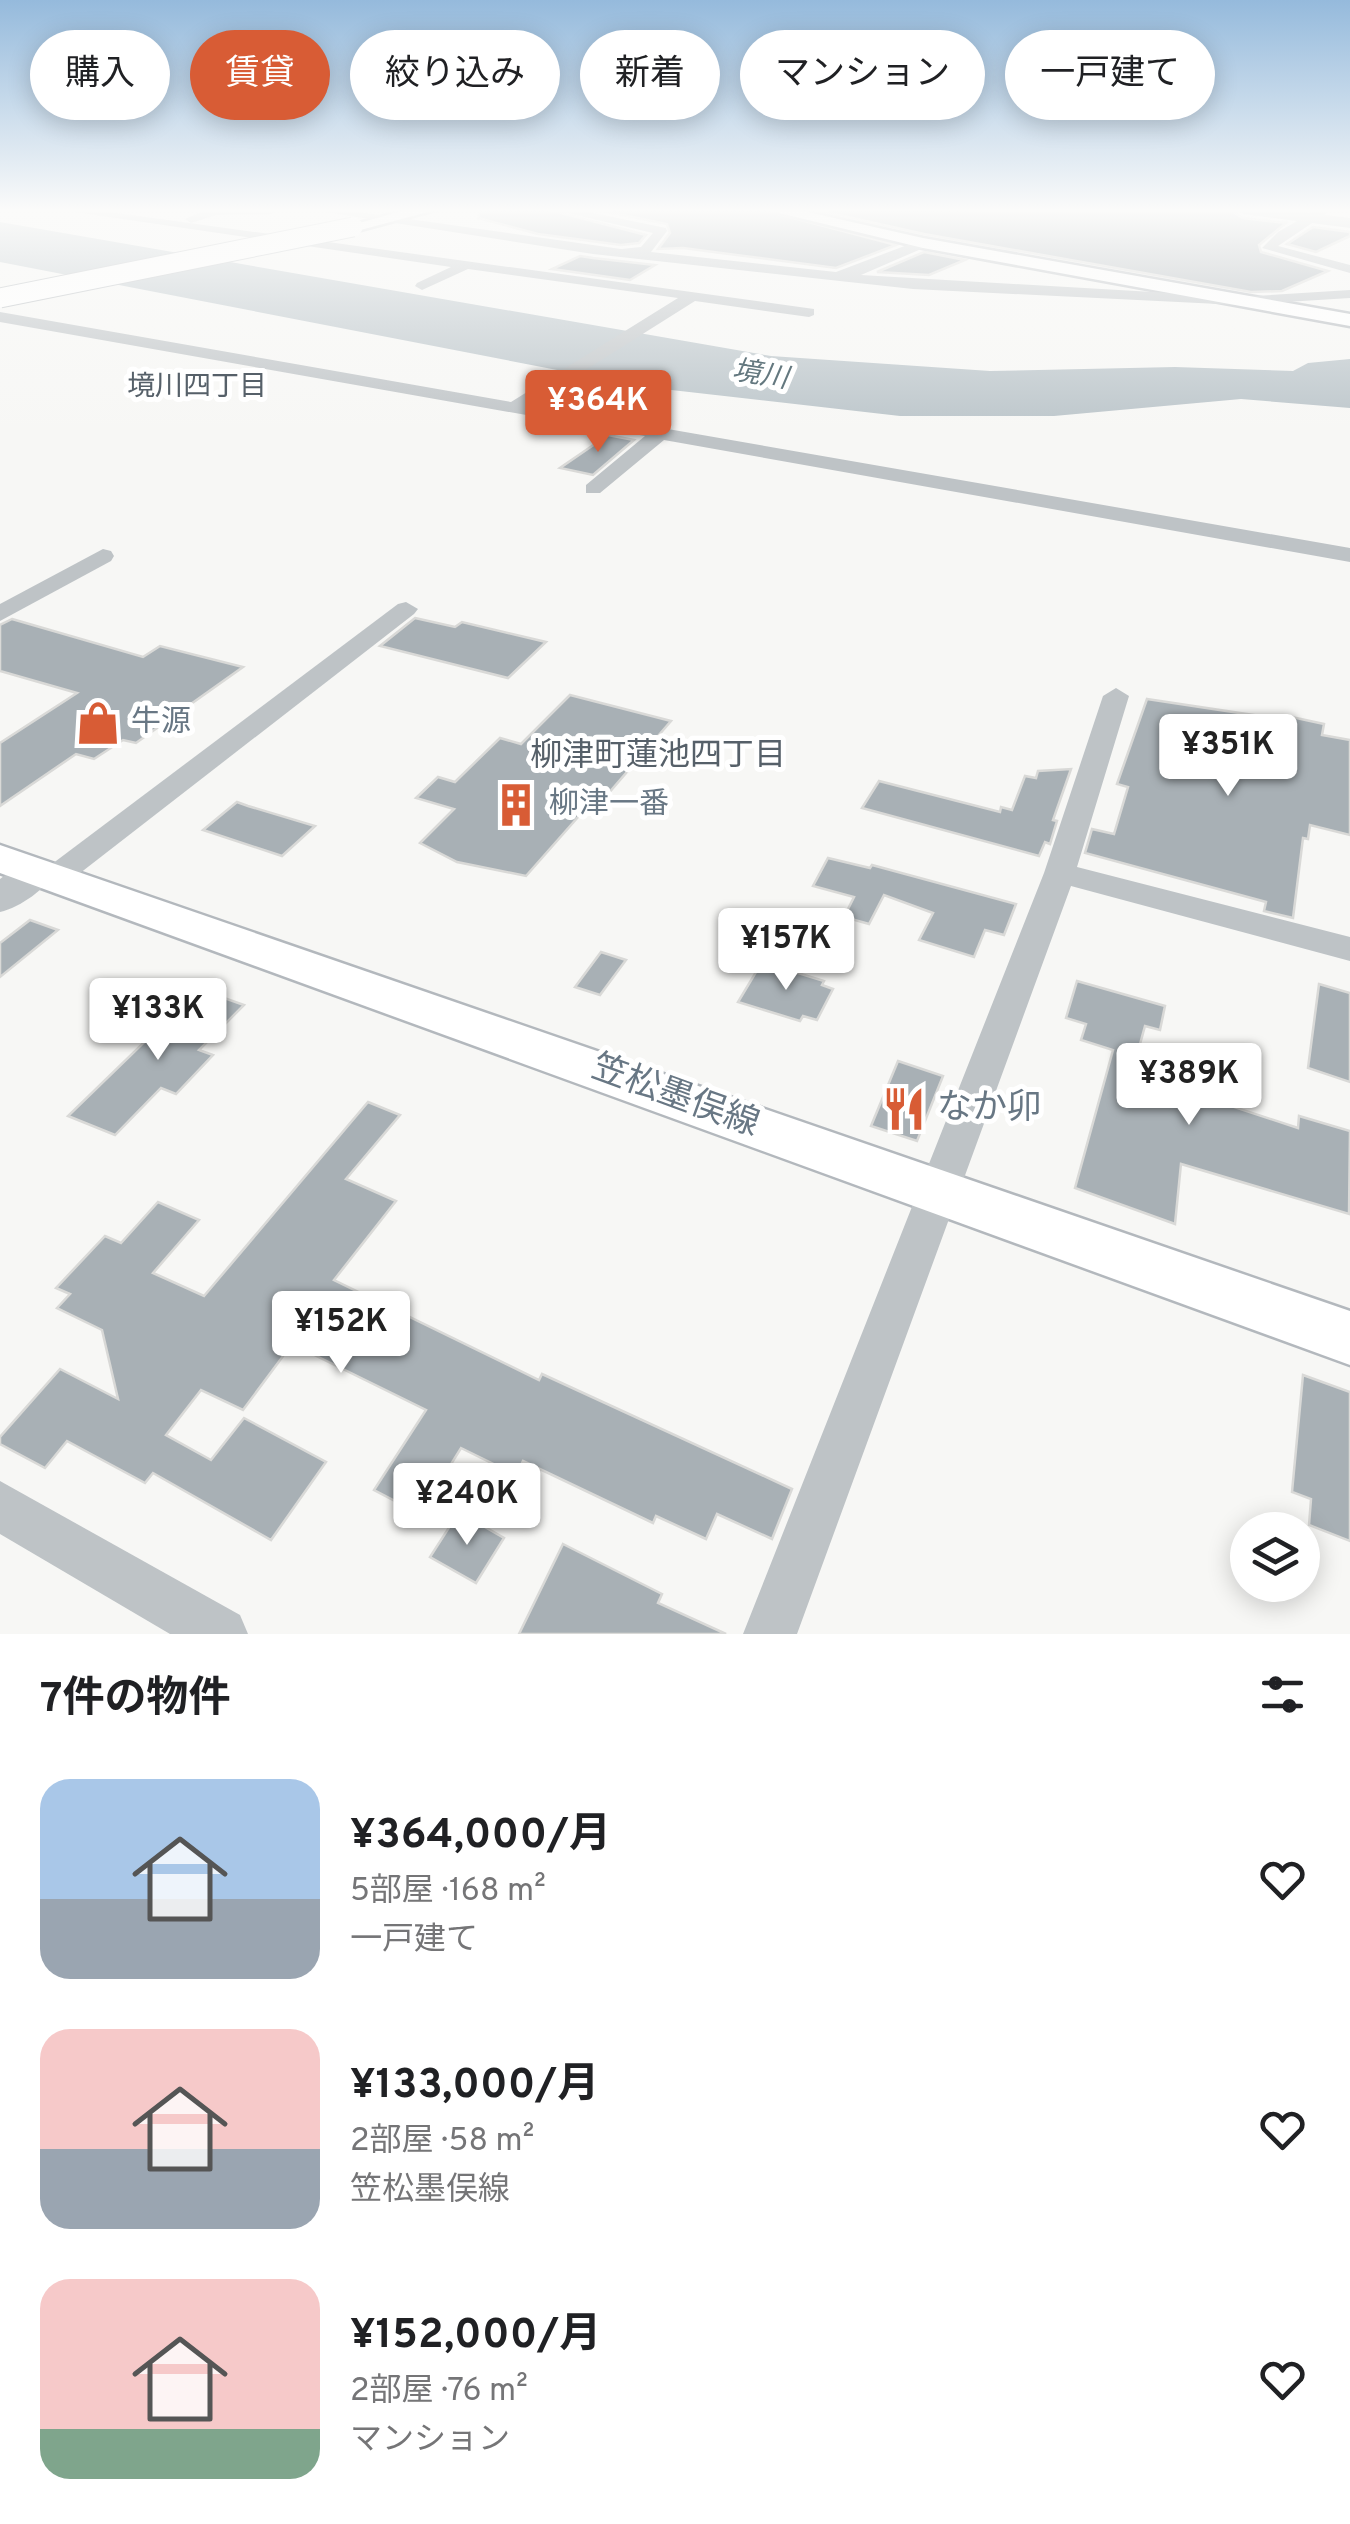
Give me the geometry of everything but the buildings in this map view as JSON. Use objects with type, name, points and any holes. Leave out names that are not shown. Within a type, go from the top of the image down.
[{"type":"main road","points":[[0,298],[64,285]]},
{"type":"main road","points":[[1155,285],[1350,320]]},
{"type":"main road","name":"笠松墨俣線","points":[[23,876],[940,1191],[1350,1338]]},
{"type":"street","points":[[613,285],[809,312]]},
{"type":"street","points":[[918,285],[1239,301],[1350,294]]},
{"type":"street","points":[[515,407],[692,296]]},
{"type":"street","points":[[0,316],[1350,555]]},
{"type":"street","points":[[593,489],[660,433]]},
{"type":"street","points":[[0,614],[103,556]]},
{"type":"street","points":[[23,876],[406,609]]},
{"type":"street","points":[[770,1634],[1060,873],[1116,696]]},
{"type":"street","points":[[1060,873],[1350,949]]},
{"type":"street","points":[[0,1506],[221,1634]]},
{"type":"water","name":"境川","points":[[120,285],[364,285],[771,356],[990,371],[1175,367],[1293,371],[1308,363],[1350,359],[1350,408],[1241,399],[1054,416],[900,416],[645,387]]},
{"type":"place","name":"牛源","points":[[98,723]]},
{"type":"place","name":"柳津一番","points":[[516,805]]},
{"type":"place","name":"なか卯","points":[[904,1109]]},
{"type":"district","name":"境川四丁目","points":[[197,388]]},
{"type":"district","name":"柳津町蓮池四丁目","points":[[658,757]]}]
